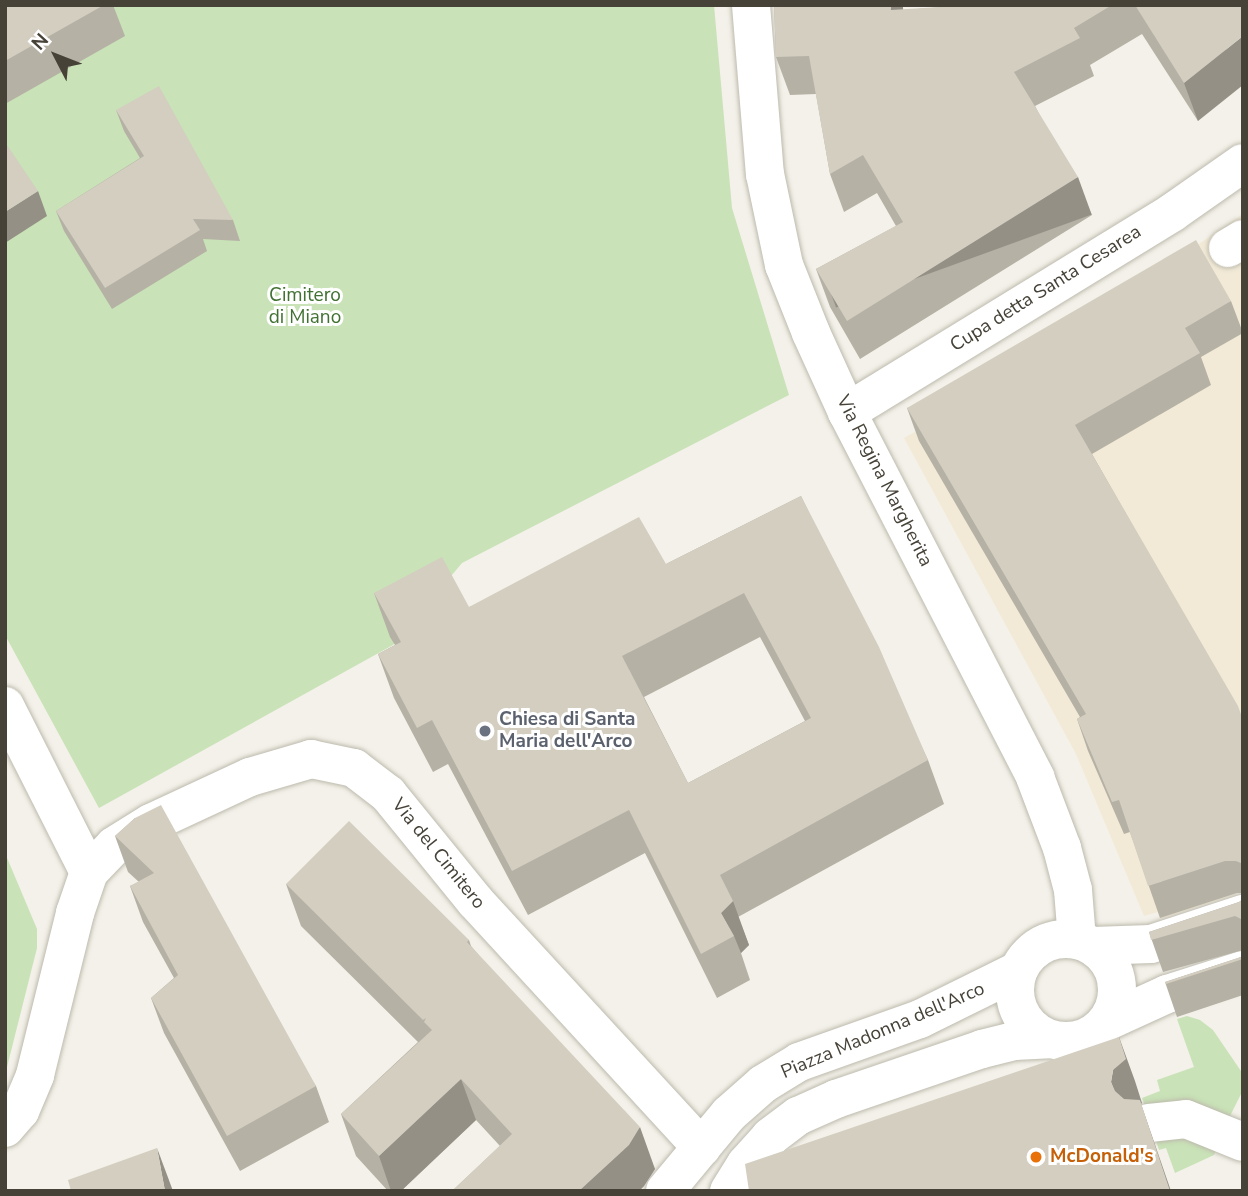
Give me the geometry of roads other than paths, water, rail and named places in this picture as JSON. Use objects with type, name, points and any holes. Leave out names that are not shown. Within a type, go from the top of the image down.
[{"type":"street","name":"Via Regina Margherita","points":[[751,5],[765,174],[784,265],[810,333],[847,412],[1035,777],[1062,848],[1085,943]]},
{"type":"street","name":"Cupa detta Santa Cesarea","points":[[847,412],[1173,212],[1243,163]]},
{"type":"street","points":[[5,706],[89,872]]},
{"type":"street","name":"Via del Cimitero","points":[[5,1128],[20,1111],[35,1075],[75,913],[89,872],[114,846],[151,823],[250,777],[312,759],[354,768],[388,794],[475,901],[702,1148]]},
{"type":"street","name":"Piazza Madonna dell'Arco","points":[[1049,1039],[1034,1031],[1017,1004],[1015,987],[1020,970],[1029,955],[1043,944],[1151,944],[1243,914]]},
{"type":"street","points":[[729,1191],[746,1164],[770,1137],[798,1116],[836,1099],[982,1049],[1014,1041],[1049,1039],[1065,1043],[1082,1040],[1097,1032],[1108,1021],[1118,990],[1115,973],[1107,958],[1085,943]]},
{"type":"street","name":"Piazza Madonna dell'Arco","points":[[665,1191],[730,1115],[763,1084],[799,1062],[920,1018],[1020,970]]},
{"type":"street","points":[[1108,1021],[1167,994],[1238,975]]},
{"type":"street","points":[[1149,1123],[1186,1119],[1243,1142]]},
{"type":"place","name":"Chiesa di Santa Maria dell'Arco","points":[[485,731]]},
{"type":"place","name":"McDonald's","points":[[1036,1157]]},
{"type":"park label","name":"Cimitero di Miano","points":[[305,307]]}]
